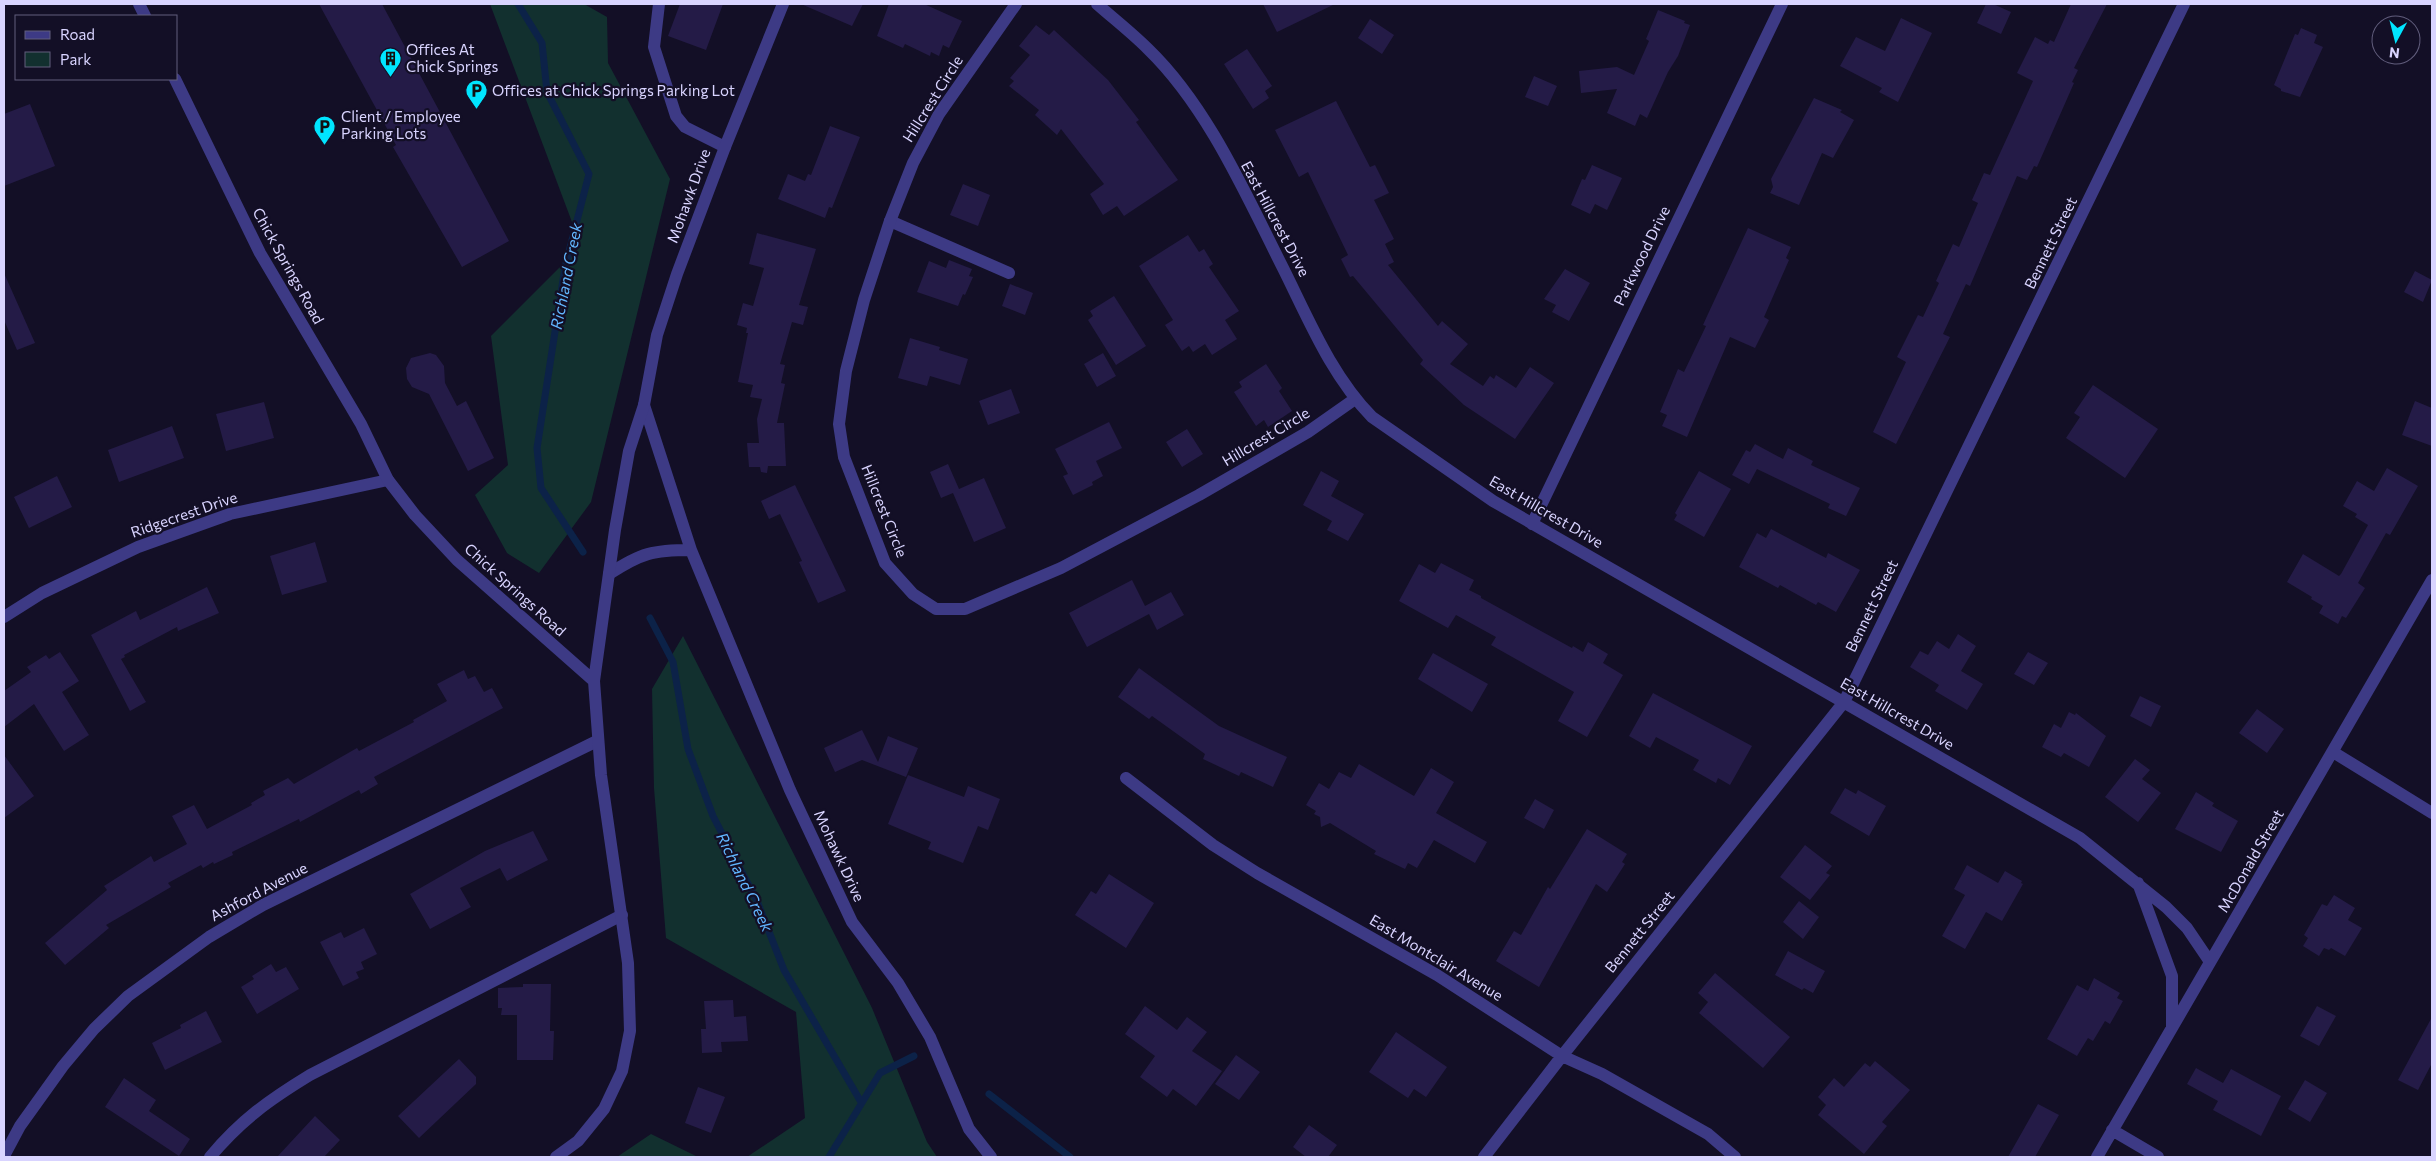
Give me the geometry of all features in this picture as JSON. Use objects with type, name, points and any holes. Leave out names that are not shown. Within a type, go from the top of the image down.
[{"type":"street","points":[[138,4],[144,15]]},
{"type":"street","points":[[659,4],[654,47],[676,116],[685,127],[725,147]]},
{"type":"street","name":"Mohawk Drive","points":[[594,681],[629,450],[644,405],[657,335],[725,147],[783,4]]},
{"type":"street","name":"Hillcrest Circle","points":[[1016,4],[939,114],[913,163],[890,221],[846,371],[839,424],[844,457],[885,563],[913,594],[936,609],[965,609],[1061,568],[1199,495],[1308,432],[1355,399]]},
{"type":"street","name":"East Hillcrest Drive","points":[[1097,4],[1149,50],[1202,116],[1244,192],[1320,343],[1355,399],[1372,417],[1432,460],[1532,524],[2080,838],[2138,883],[2187,928],[2210,962]]},
{"type":"street","name":"Parkwood Drive","points":[[1532,524],[1782,4]]},
{"type":"street","name":"Bennett Street","points":[[1484,1157],[1844,702],[2184,4]]},
{"type":"street","name":"Chick Springs Road","points":[[175,80],[260,253],[361,424],[388,480],[415,515],[457,560],[594,681]]},
{"type":"street","points":[[890,221],[1009,273]]},
{"type":"street","name":"Mohawk Drive","points":[[644,405],[692,550],[790,790],[852,922],[898,983],[930,1037],[969,1130],[991,1157]]},
{"type":"street","name":"Ridgecrest Drive","points":[[4,617],[42,593],[138,547],[212,520],[230,514],[388,480]]},
{"type":"street","points":[[609,574],[643,554],[661,550],[692,550]]},
{"type":"street","name":"McDonald Street","points":[[2097,1157],[2432,580]]},
{"type":"street","points":[[556,1157],[578,1141],[604,1108],[622,1071],[630,1031],[628,963],[597,741],[594,681]]},
{"type":"street","name":"Ashford Avenue","points":[[4,1156],[20,1126],[62,1066],[94,1029],[128,996],[209,937],[263,905],[597,741]]},
{"type":"street","points":[[2333,752],[2432,813]]},
{"type":"street","name":"East Montclair Avenue","points":[[1126,778],[1213,845],[1257,874],[1437,975],[1562,1056],[1602,1074],[1708,1134],[1735,1157]]},
{"type":"street","points":[[2138,883],[2172,976],[2172,1027]]},
{"type":"street","points":[[210,1157],[246,1118],[274,1096],[310,1075],[622,916]]},
{"type":"street","points":[[2112,1130],[2158,1157]]},
{"type":"green space","points":[[490,4],[584,4],[607,17],[608,63],[670,179],[591,502],[539,573],[507,553],[475,495],[508,465],[491,336],[581,246]]},
{"type":"green space","points":[[683,636],[872,1008],[927,1142],[937,1157],[747,1157],[805,1118],[796,1012],[666,938],[654,788],[652,689]]},
{"type":"green space","points":[[651,1134],[698,1157],[617,1157]]},
{"type":"building","name":"Offices At Chick Springs","points":[[319,4],[382,4],[509,241],[462,267],[393,147],[396,145]]},
{"type":"building","points":[[680,4],[723,4],[706,50],[668,36]]},
{"type":"building","points":[[801,4],[863,4],[852,26]]},
{"type":"building","points":[[889,4],[924,4],[962,21],[949,48],[943,45],[939,56],[931,52],[930,56],[905,44],[903,48],[877,36]]},
{"type":"building","points":[[1263,4],[1335,4],[1277,32]]},
{"type":"building","points":[[1986,4],[1993,4],[2011,12],[2001,34],[1977,23]]},
{"type":"building","points":[[2071,4],[2107,4],[2074,68],[2078,70],[2072,82],[2074,83],[2037,167],[2034,166],[2027,180],[2017,176],[1970,286],[1966,284],[1943,334],[1950,337],[1896,444],[1873,432],[1906,362],[1897,357],[1918,315],[1923,317],[1939,283],[1936,281],[1953,244],[1959,247],[1978,203],[1972,200],[1984,173],[1990,175],[2033,81],[2017,73],[2035,37],[2048,44],[2050,40],[2054,42]]},
{"type":"building","points":[[1658,10],[1690,25],[1678,56],[1668,72],[1647,118],[1640,114],[1635,126],[1607,113],[1617,89],[1581,93],[1579,71],[1617,67],[1634,75],[1649,41],[1646,39]]},
{"type":"building","points":[[1901,18],[1932,33],[1898,102],[1879,92],[1882,88],[1840,66],[1856,37],[1885,51]]},
{"type":"building","points":[[1370,19],[1394,35],[1382,54],[1358,38]]},
{"type":"building","points":[[1036,25],[1049,35],[1054,30],[1108,80],[1139,120],[1136,122],[1178,180],[1124,216],[1117,206],[1103,215],[1090,194],[1104,184],[1061,129],[1057,135],[1035,115],[1039,110],[1009,86],[1014,81],[1010,78],[1030,55],[1019,46]]},
{"type":"building","points":[[2301,28],[2317,35],[2314,43],[2323,47],[2300,97],[2281,91],[2281,89],[2274,85],[2295,34],[2298,35]]},
{"type":"building","points":[[1247,49],[1272,86],[1265,91],[1269,98],[1253,109],[1224,64]]},
{"type":"building","points":[[1534,76],[1557,86],[1548,106],[1525,97]]},
{"type":"building","points":[[1814,98],[1842,110],[1840,112],[1854,120],[1833,158],[1822,153],[1799,205],[1770,193],[1773,187],[1771,179]]},
{"type":"building","points":[[1336,101],[1370,167],[1375,165],[1389,193],[1374,200],[1394,239],[1385,244],[1394,262],[1388,265],[1438,326],[1442,321],[1468,344],[1450,364],[1483,386],[1490,376],[1494,379],[1496,375],[1516,388],[1530,367],[1554,383],[1515,439],[1464,405],[1420,364],[1423,360],[1353,276],[1350,277],[1341,259],[1348,255],[1308,172],[1299,177],[1275,130]]},
{"type":"building","points":[[30,104],[55,166],[4,186],[4,114]]},
{"type":"building","points":[[830,126],[860,137],[832,208],[829,207],[825,218],[778,199],[788,174],[805,181],[808,174],[811,175]]},
{"type":"building","points":[[1592,165],[1622,178],[1607,210],[1595,204],[1590,214],[1571,205],[1582,179],[1585,180]]},
{"type":"building","points":[[963,184],[990,195],[978,226],[950,215]]},
{"type":"building","points":[[1748,228],[1791,247],[1786,258],[1789,260],[1764,317],[1769,320],[1755,348],[1730,337],[1687,437],[1662,426],[1667,415],[1660,412],[1678,369],[1684,372],[1706,326],[1703,325]]},
{"type":"building","points":[[757,233],[816,249],[799,305],[808,307],[803,325],[792,322],[780,364],[785,365],[781,383],[785,384],[777,423],[784,423],[786,466],[768,466],[767,473],[761,472],[760,467],[749,467],[747,443],[759,443],[757,419],[762,399],[750,397],[753,385],[738,382],[748,333],[746,333],[747,328],[737,325],[743,303],[753,306],[764,268],[749,264]]},
{"type":"building","points":[[1188,235],[1199,252],[1204,249],[1213,264],[1209,267],[1239,311],[1225,320],[1237,339],[1212,355],[1205,344],[1193,352],[1189,346],[1182,351],[1165,325],[1173,320],[1139,266]]},
{"type":"building","points":[[949,260],[972,269],[969,276],[973,277],[958,306],[917,292],[929,261],[946,268]]},
{"type":"building","points":[[1565,269],[1590,283],[1569,321],[1552,312],[1556,305],[1544,299]]},
{"type":"building","points":[[2415,271],[2432,280],[2423,302],[2404,292]]},
{"type":"building","points":[[4,273],[35,343],[17,350],[4,320]]},
{"type":"building","points":[[1010,284],[1033,293],[1025,315],[1002,306]]},
{"type":"building","points":[[1114,296],[1146,346],[1116,365],[1088,320],[1093,316],[1090,311]]},
{"type":"building","points":[[910,338],[940,347],[939,350],[968,359],[960,385],[930,376],[927,386],[898,378]]},
{"type":"building","points":[[430,353],[436,355],[444,366],[445,383],[457,406],[466,401],[494,458],[468,471],[429,394],[412,387],[407,379],[406,368],[411,358]]},
{"type":"building","points":[[1103,353],[1116,376],[1097,387],[1084,364]]},
{"type":"building","points":[[1266,364],[1282,388],[1279,391],[1292,411],[1268,427],[1264,420],[1256,426],[1234,392],[1242,387],[1239,382]]},
{"type":"building","points":[[2093,385],[2158,429],[2125,478],[2066,438],[2080,417],[2074,413]]},
{"type":"building","points":[[1011,389],[1020,413],[988,425],[979,401]]},
{"type":"building","points":[[2415,401],[2432,408],[2432,446],[2402,435]]},
{"type":"building","points":[[264,402],[274,438],[226,451],[216,414]]},
{"type":"building","points":[[1109,422],[1122,448],[1096,461],[1103,476],[1092,482],[1093,485],[1073,495],[1063,476],[1068,474],[1055,449]]},
{"type":"building","points":[[172,426],[184,458],[119,482],[108,450]]},
{"type":"building","points":[[1187,429],[1203,454],[1182,467],[1166,442]]},
{"type":"building","points":[[1755,444],[1783,459],[1788,448],[1813,461],[1811,465],[1860,488],[1846,516],[1828,508],[1830,504],[1757,469],[1749,484],[1732,475],[1746,450],[1750,452]]},
{"type":"building","points":[[948,464],[959,489],[984,478],[1006,528],[974,542],[953,493],[941,498],[930,472]]},
{"type":"building","points":[[2387,468],[2418,486],[2390,535],[2386,533],[2358,583],[2365,588],[2346,618],[2342,616],[2338,624],[2319,613],[2323,606],[2287,582],[2303,554],[2339,576],[2341,574],[2368,525],[2355,517],[2357,514],[2343,506],[2357,481],[2374,491]]},
{"type":"building","points":[[1321,471],[1339,481],[1331,496],[1364,514],[1348,541],[1327,530],[1332,521],[1303,505]]},
{"type":"building","points":[[1699,471],[1731,489],[1704,537],[1674,520],[1677,515],[1675,513]]},
{"type":"building","points":[[57,476],[72,507],[29,528],[14,497]]},
{"type":"building","points":[[795,485],[846,591],[818,603],[799,562],[802,561],[780,514],[769,519],[761,501]]},
{"type":"building","points":[[1771,529],[1826,558],[1828,553],[1860,570],[1836,612],[1818,602],[1816,605],[1780,585],[1778,588],[1739,567],[1757,533],[1766,538]]},
{"type":"building","points":[[315,542],[327,582],[282,595],[270,556]]},
{"type":"building","points":[[1441,563],[1474,580],[1469,590],[1481,596],[1481,598],[1572,648],[1573,646],[1583,652],[1588,642],[1608,654],[1603,663],[1623,675],[1587,737],[1558,721],[1574,692],[1491,645],[1496,637],[1456,615],[1448,628],[1399,601],[1419,564],[1435,573]]},
{"type":"building","points":[[1132,580],[1145,606],[1171,592],[1184,615],[1157,630],[1149,614],[1087,647],[1069,613]]},
{"type":"building","points":[[207,587],[219,613],[178,631],[177,627],[124,655],[125,657],[121,659],[146,702],[130,711],[91,635],[136,611],[140,620]]},
{"type":"building","points":[[1958,634],[1976,646],[1961,671],[1983,684],[1967,710],[1935,691],[1939,685],[1910,667],[1920,651],[1928,655],[1937,641],[1949,649]]},
{"type":"building","points":[[60,652],[79,681],[62,692],[89,735],[64,751],[34,704],[4,727],[4,691],[31,672],[27,667],[46,655],[49,659]]},
{"type":"building","points":[[2028,652],[2048,663],[2034,685],[2014,674]]},
{"type":"building","points":[[1433,653],[1488,684],[1472,712],[1418,679]]},
{"type":"building","points":[[1139,668],[1219,726],[1287,757],[1273,787],[1241,772],[1239,776],[1203,759],[1205,754],[1152,716],[1149,719],[1118,697]]},
{"type":"building","points":[[464,670],[468,679],[475,676],[484,692],[492,688],[503,708],[374,777],[378,784],[361,794],[359,790],[300,822],[299,819],[232,852],[233,855],[214,864],[213,862],[203,868],[201,865],[168,883],[171,887],[106,925],[109,928],[65,965],[45,943],[107,890],[104,886],[151,856],[154,862],[187,844],[172,816],[194,805],[207,829],[252,805],[251,803],[265,795],[263,791],[288,778],[294,784],[357,748],[359,751],[414,722],[413,720],[447,701],[437,684]]},
{"type":"building","points":[[1653,693],[1752,746],[1730,785],[1718,778],[1716,783],[1693,770],[1699,760],[1656,737],[1650,748],[1629,736]]},
{"type":"building","points":[[2140,696],[2161,706],[2151,727],[2130,716]]},
{"type":"building","points":[[2257,709],[2284,729],[2267,753],[2239,733]]},
{"type":"building","points":[[2069,712],[2075,715],[2076,713],[2106,736],[2089,767],[2064,753],[2061,757],[2042,747],[2054,724],[2061,728]]},
{"type":"building","points":[[862,730],[878,762],[888,736],[918,748],[906,777],[862,760],[835,772],[824,748]]},
{"type":"building","points":[[4,755],[34,796],[4,818]]},
{"type":"building","points":[[2135,759],[2150,770],[2142,779],[2161,793],[2138,822],[2105,797]]},
{"type":"building","points":[[1359,764],[1414,796],[1431,768],[1454,782],[1436,813],[1487,842],[1475,863],[1434,840],[1417,868],[1408,863],[1405,869],[1374,854],[1376,851],[1330,823],[1321,827],[1320,817],[1314,814],[1316,811],[1306,805],[1319,783],[1329,789],[1339,772],[1351,778]]},
{"type":"building","points":[[908,775],[964,797],[968,786],[1000,799],[988,830],[978,826],[963,863],[928,849],[931,842],[888,824]]},
{"type":"building","points":[[1845,788],[1856,794],[1858,790],[1886,806],[1869,836],[1830,813]]},
{"type":"building","points":[[2196,792],[2214,803],[2212,806],[2238,821],[2221,852],[2175,829]]},
{"type":"building","points":[[1535,799],[1554,810],[1544,829],[1524,818]]},
{"type":"building","points":[[1587,829],[1627,854],[1622,862],[1625,864],[1607,892],[1596,884],[1539,987],[1496,961],[1514,931],[1521,935],[1548,887],[1550,889]]},
{"type":"building","points":[[533,831],[548,860],[507,881],[500,868],[460,888],[471,907],[430,929],[410,894],[485,851]]},
{"type":"building","points":[[1805,845],[1832,866],[1826,873],[1830,875],[1810,900],[1780,877]]},
{"type":"building","points":[[1967,865],[1998,883],[2005,871],[2022,881],[2021,883],[2023,884],[2002,921],[1986,912],[1965,949],[1942,936],[1965,895],[1954,889]]},
{"type":"building","points":[[1109,874],[1154,903],[1126,948],[1075,915],[1091,891],[1096,894]]},
{"type":"building","points":[[2334,895],[2355,908],[2348,920],[2362,928],[2345,956],[2331,948],[2329,950],[2324,948],[2319,956],[2303,946],[2308,938],[2304,935],[2322,904],[2327,906]]},
{"type":"building","points":[[1799,901],[1819,917],[1803,939],[1783,922]]},
{"type":"building","points":[[364,928],[377,954],[361,962],[364,969],[356,972],[359,978],[343,986],[320,942],[341,932],[344,938]]},
{"type":"building","points":[[1788,951],[1825,971],[1813,993],[1804,988],[1802,990],[1775,975]]},
{"type":"building","points":[[271,964],[276,972],[286,967],[299,989],[257,1014],[241,987],[254,979],[252,976]]},
{"type":"building","points":[[1715,973],[1790,1037],[1763,1068],[1699,1013],[1708,1002],[1698,993]]},
{"type":"building","points":[[2094,978],[2120,993],[2117,998],[2123,1001],[2110,1024],[2105,1021],[2093,1041],[2088,1038],[2077,1056],[2047,1039],[2077,985],[2088,991]]},
{"type":"building","points":[[523,984],[551,984],[550,1031],[554,1031],[553,1060],[517,1060],[517,1015],[501,1015],[502,1008],[498,1008],[498,988],[523,987]]},
{"type":"building","points":[[733,1000],[734,1017],[746,1016],[748,1041],[721,1042],[722,1052],[702,1053],[701,1029],[706,1029],[704,1001]]},
{"type":"building","points":[[1145,1006],[1177,1030],[1187,1017],[1207,1032],[1192,1051],[1222,1071],[1196,1106],[1173,1089],[1167,1097],[1140,1077],[1155,1056],[1125,1034]]},
{"type":"building","points":[[2317,1006],[2336,1016],[2319,1046],[2300,1036]]},
{"type":"building","points":[[206,1011],[222,1042],[165,1070],[152,1043],[181,1028],[180,1025]]},
{"type":"building","points":[[2432,1017],[2432,1063],[2418,1090],[2398,1080]]},
{"type":"building","points":[[1396,1032],[1447,1067],[1426,1097],[1414,1089],[1408,1098],[1369,1072]]},
{"type":"building","points":[[1236,1055],[1260,1072],[1239,1100],[1215,1084]]},
{"type":"building","points":[[459,1059],[476,1077],[476,1084],[419,1138],[398,1116]]},
{"type":"building","points":[[1875,1061],[1910,1090],[1882,1122],[1887,1126],[1864,1154],[1818,1115],[1826,1105],[1818,1097],[1834,1078],[1844,1087],[1865,1063],[1870,1067]]},
{"type":"building","points":[[2196,1068],[2223,1083],[2231,1069],[2281,1096],[2261,1136],[2213,1110],[2218,1101],[2187,1084]]},
{"type":"building","points":[[124,1078],[156,1100],[149,1111],[190,1139],[179,1156],[105,1107]]},
{"type":"building","points":[[2305,1080],[2327,1093],[2310,1122],[2288,1109]]},
{"type":"building","points":[[698,1087],[725,1097],[711,1133],[685,1123]]},
{"type":"building","points":[[2038,1104],[2059,1115],[2035,1157],[2008,1157]]},
{"type":"building","points":[[315,1116],[340,1140],[324,1157],[277,1157]]},
{"type":"building","points":[[1309,1125],[1337,1145],[1328,1157],[1306,1157],[1293,1147]]},
{"type":"waterway","name":"Richland Creek","points":[[518,4],[542,43],[547,92],[589,174],[565,267],[537,448],[541,488],[583,552]]},
{"type":"waterway","name":"Richland Creek","points":[[650,618],[673,662],[688,749],[713,816],[757,901],[784,970],[861,1102]]},
{"type":"waterway","points":[[829,1157],[880,1073],[914,1056]]},
{"type":"waterway","points":[[989,1094],[1070,1157]]},
{"type":"place","name":"Offices At Chick Springs","points":[[390,78]]},
{"type":"place","name":"Offices at Chick Springs Parking Lot","points":[[476,110]]},
{"type":"place","name":"Client / Employee Parking Lots","points":[[325,145]]}]
